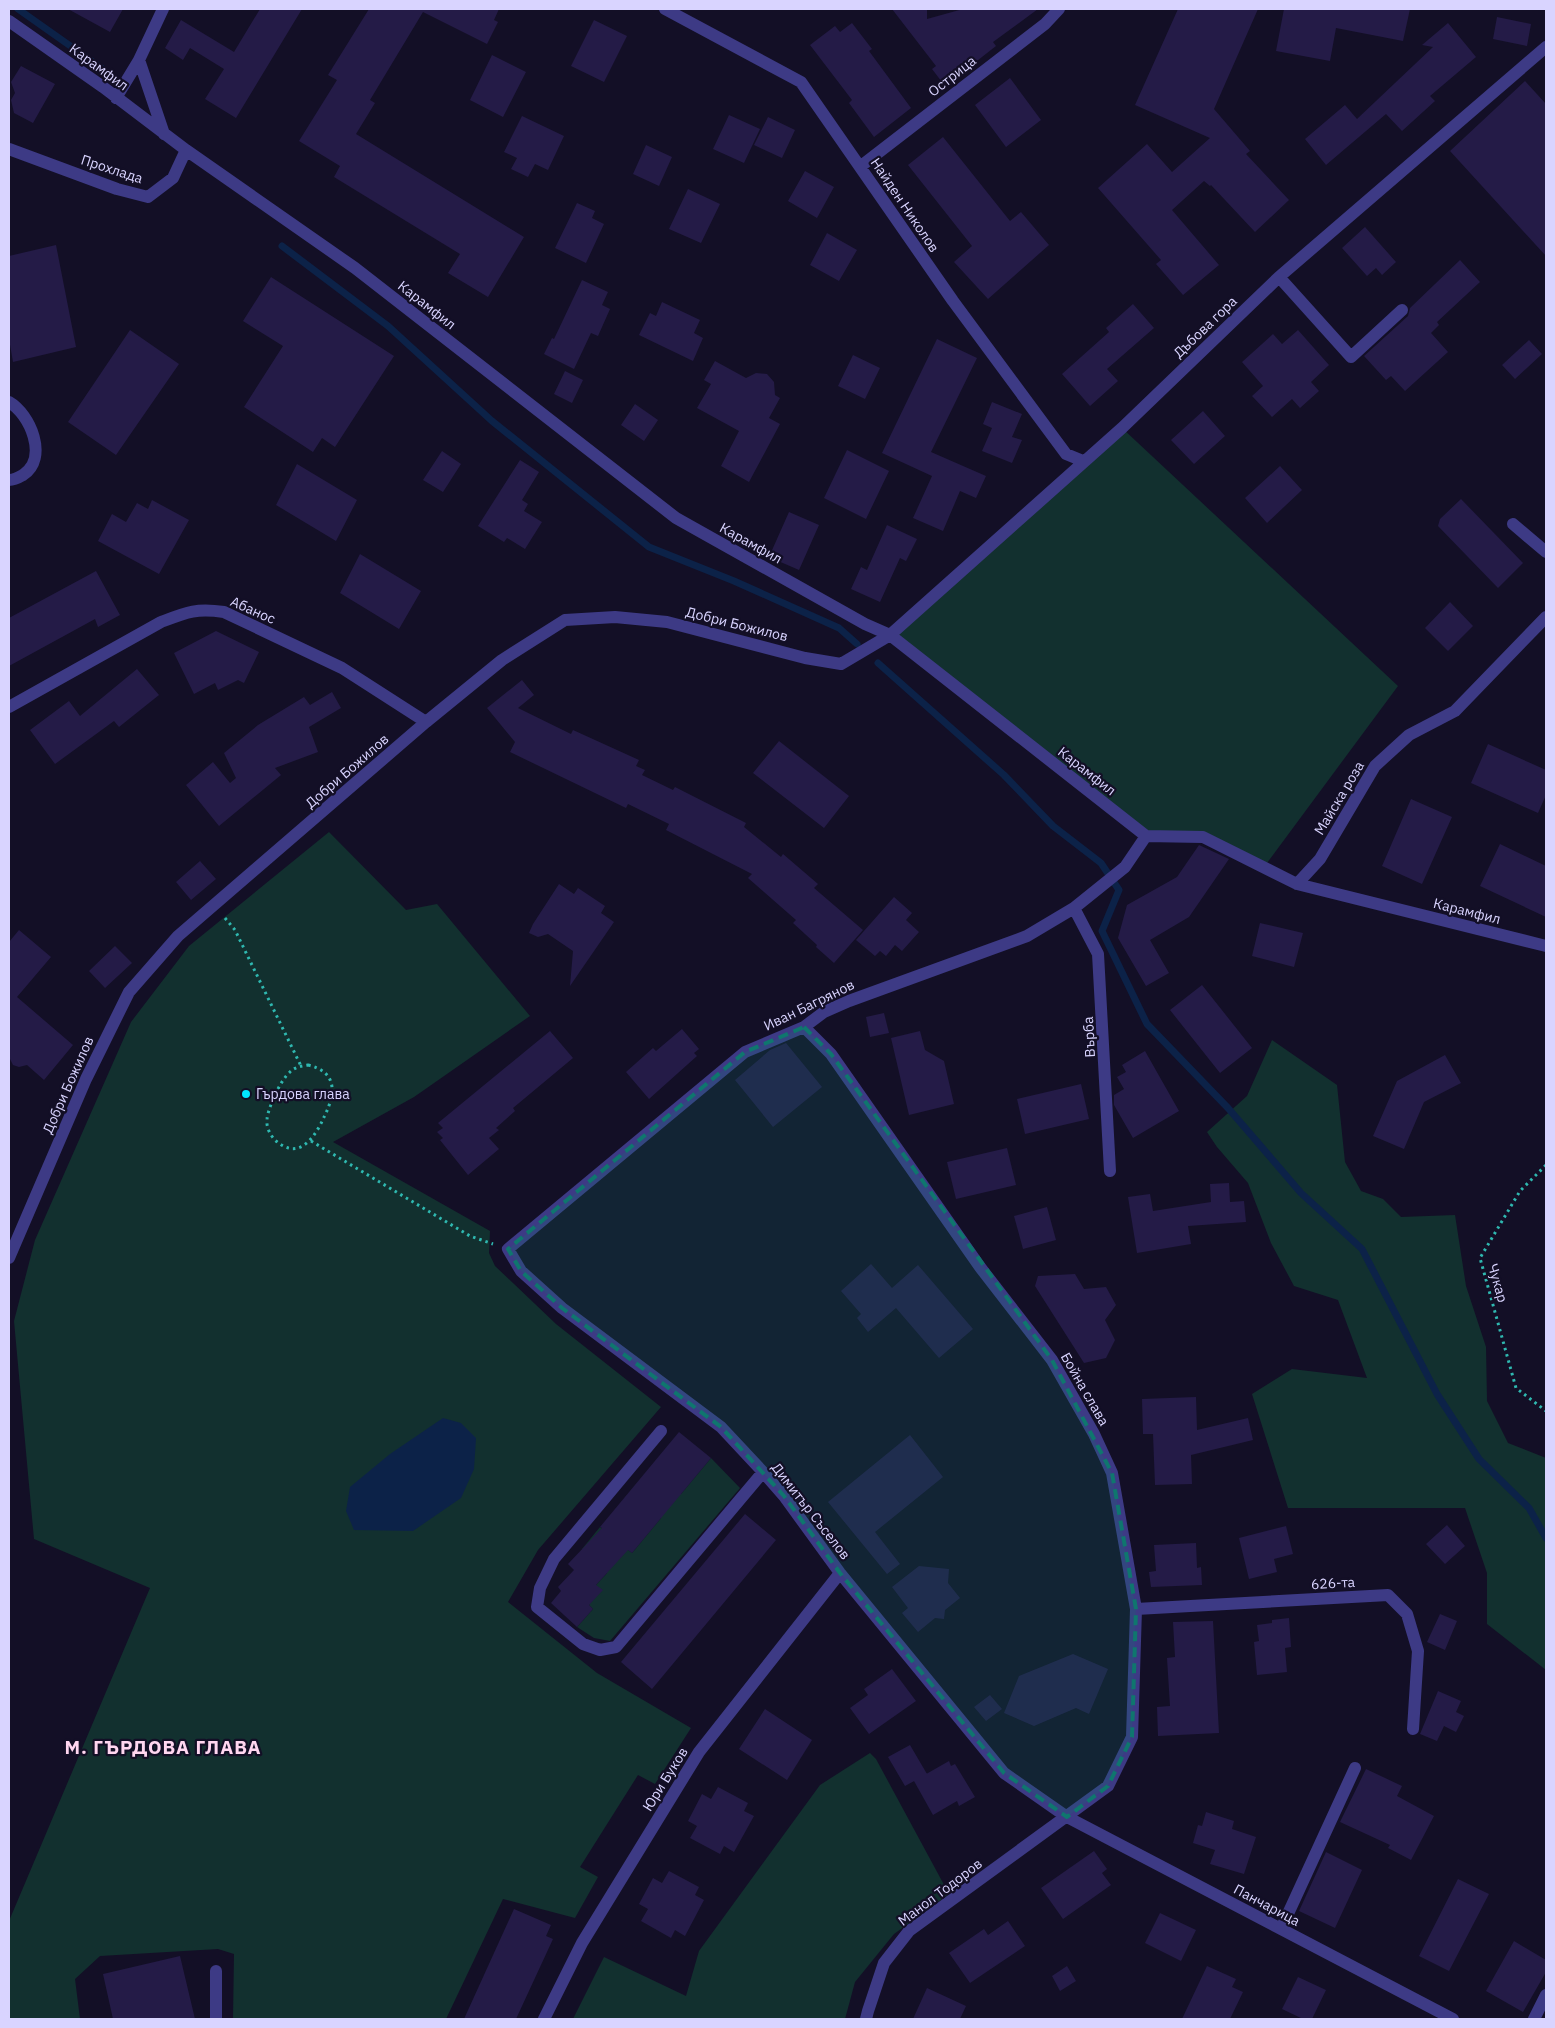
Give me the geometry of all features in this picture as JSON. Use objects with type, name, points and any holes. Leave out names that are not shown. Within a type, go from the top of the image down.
[{"type":"street","points":[[116,98],[139,60],[163,9]]},
{"type":"street","name":"Найден Николов","points":[[665,9],[801,82],[953,301],[1066,454],[1084,461]]},
{"type":"street","name":"Острица","points":[[861,166],[1044,24],[1059,9]]},
{"type":"street","name":"Карамфил","points":[[9,21],[186,150],[355,268],[676,518],[865,624],[890,636],[1146,836],[1203,837],[1297,884],[1546,946]]},
{"type":"street","name":"Дъбова гора","points":[[890,636],[1122,428],[1279,277],[1546,47]]},
{"type":"street","points":[[139,60],[164,134]]},
{"type":"street","name":"Прохлада","points":[[9,149],[117,189],[148,197],[174,178],[186,150]]},
{"type":"street","points":[[1279,277],[1351,357],[1402,310]]},
{"type":"street","points":[[9,402],[16,406],[27,421],[35,438],[35,455],[29,471],[15,480],[9,480]]},
{"type":"street","points":[[1513,524],[1546,552]]},
{"type":"street","name":"Абанос","points":[[9,707],[162,622],[181,614],[203,609],[224,612],[342,668],[426,722]]},
{"type":"street","name":"Добри Божилов","points":[[9,1258],[86,1079],[129,992],[178,936],[426,722],[502,660],[565,620],[615,617],[667,622],[805,658],[842,664],[890,636]]},
{"type":"street","name":"Майска роза","points":[[1297,884],[1320,859],[1376,766],[1409,735],[1455,712],[1546,617]]},
{"type":"street","name":"Иван Багрянов","points":[[508,1248],[745,1052],[804,1027],[824,1012],[849,1001],[1027,936],[1074,908],[1125,867],[1146,836]]},
{"type":"street","name":"Върба","points":[[1074,908],[1098,954],[1110,1171]]},
{"type":"street","name":"Бойна слава","points":[[804,1027],[831,1054],[980,1267],[1052,1360],[1094,1434],[1112,1473],[1136,1609],[1132,1737],[1108,1786],[1067,1817]]},
{"type":"street","name":"Димитър Съселов","points":[[508,1248],[521,1271],[562,1308],[721,1428],[784,1496],[840,1573],[1004,1773],[1067,1817]]},
{"type":"street","points":[[661,1432],[554,1559],[540,1588],[537,1607],[583,1644],[600,1650],[616,1647],[763,1472]]},
{"type":"street","name":"Юри Буков","points":[[544,2019],[582,1943],[699,1752],[840,1573]]},
{"type":"street","name":"626-та","points":[[1136,1609],[1388,1595],[1407,1614],[1418,1651],[1413,1729]]},
{"type":"street","points":[[1281,1929],[1355,1768]]},
{"type":"street","name":"Панчарица","points":[[1067,1817],[1453,2019]]},
{"type":"street","name":"Манол Тодоров","points":[[866,2019],[884,1963],[910,1931],[1067,1817]]},
{"type":"street","points":[[216,1971],[216,2019]]},
{"type":"street","points":[[1534,2019],[1546,1995]]},
{"type":"path","points":[[214,905],[235,930],[301,1066]]},
{"type":"path","points":[[308,1065],[318,1068],[326,1074],[331,1082],[333,1092],[331,1103],[311,1140],[302,1146],[292,1148],[282,1145],[274,1139],[268,1130],[267,1120],[269,1110],[282,1081],[289,1072],[301,1066],[308,1065]]},
{"type":"path","points":[[311,1140],[470,1236],[508,1248]]},
{"type":"path","name":"Чукар","points":[[1546,1165],[1520,1191],[1480,1258],[1516,1388],[1546,1411]]},
{"type":"highlighted area","points":[[804,1027],[831,1054],[1052,1360],[1112,1473],[1136,1609],[1132,1737],[1108,1786],[1067,1817],[1004,1773],[840,1573],[784,1496],[721,1427],[562,1308],[521,1271],[508,1249],[745,1052]]},
{"type":"green space","points":[[1122,428],[1398,686],[1264,867],[1203,837],[1146,836],[890,635]]},
{"type":"green space","points":[[329,832],[406,910],[437,904],[530,1016],[414,1097],[333,1142],[490,1231],[489,1253],[495,1266],[556,1324],[661,1407],[538,1550],[508,1602],[597,1673],[691,1728],[655,1784],[638,1775],[580,1867],[598,1877],[575,1918],[503,1899],[446,2019],[233,2019],[234,1954],[218,1949],[100,1956],[75,1979],[80,2019],[9,2019],[9,1921],[150,1588],[34,1539],[14,1321],[35,1240],[131,1022],[189,946]]},
{"type":"green space","points":[[1272,1040],[1337,1085],[1345,1162],[1361,1191],[1383,1199],[1401,1217],[1455,1215],[1466,1286],[1486,1347],[1487,1401],[1508,1443],[1546,1458],[1546,1670],[1487,1624],[1487,1573],[1465,1508],[1288,1508],[1252,1394],[1292,1369],[1367,1378],[1338,1300],[1294,1286],[1271,1243],[1248,1183],[1217,1147],[1207,1132],[1247,1096]]},
{"type":"green space","points":[[711,1458],[740,1488],[610,1641],[594,1638],[577,1627],[593,1609],[589,1605],[596,1585],[607,1573],[582,1549],[600,1527],[632,1553],[661,1518],[649,1468],[681,1494]]},
{"type":"green space","points":[[870,1753],[876,1759],[949,1894],[894,1934],[855,1982],[845,2019],[573,2019],[604,1957],[686,1996],[699,1951],[820,1785]]},
{"type":"water","points":[[443,1418],[461,1423],[476,1438],[474,1469],[461,1498],[413,1531],[354,1530],[346,1511],[350,1487],[390,1454]]},
{"type":"building","points":[[68,9],[123,9],[110,32]]},
{"type":"building","points":[[260,9],[302,9],[236,118],[205,99],[224,69],[190,48],[183,60],[165,48],[181,20],[234,52]]},
{"type":"building","points":[[369,9],[499,9],[494,20],[498,22],[487,44],[423,12],[370,100],[375,103],[356,134],[524,237],[488,297],[448,273],[460,254],[334,177],[340,166],[299,141],[337,80],[328,75]]},
{"type":"building","points":[[892,9],[927,9],[927,19],[963,9],[1038,9],[993,42],[996,46],[945,86],[932,69],[936,66]]},
{"type":"building","points":[[1178,9],[1258,9],[1214,109],[1250,151],[1246,154],[1289,200],[1255,232],[1211,185],[1204,181],[1172,210],[1219,265],[1183,295],[1156,264],[1161,260],[1098,188],[1147,144],[1172,172],[1210,138],[1135,105]]},
{"type":"building","points":[[1284,9],[1410,9],[1403,41],[1336,28],[1330,61],[1276,51]]},
{"type":"building","points":[[1497,17],[1531,24],[1527,46],[1493,39]]},
{"type":"building","points":[[594,20],[627,36],[604,82],[571,66]]},
{"type":"building","points":[[852,23],[872,49],[869,51],[911,108],[874,137],[849,103],[852,100],[810,45],[835,26],[840,32]]},
{"type":"building","points":[[1448,23],[1476,57],[1430,96],[1435,101],[1402,131],[1386,114],[1326,165],[1305,139],[1345,105],[1357,119],[1433,47],[1422,45]]},
{"type":"building","points":[[492,55],[526,72],[503,117],[470,100]]},
{"type":"building","points":[[21,66],[55,84],[33,123],[14,113],[11,100],[15,93],[11,82]]},
{"type":"building","points":[[1010,78],[1041,120],[1006,147],[975,105]]},
{"type":"building","points":[[1525,81],[1546,104],[1546,256],[1450,151]]},
{"type":"building","points":[[729,115],[760,129],[744,163],[713,149]]},
{"type":"building","points":[[522,116],[564,136],[548,170],[535,164],[528,177],[511,169],[517,158],[504,152]]},
{"type":"building","points":[[768,117],[795,130],[782,158],[754,145]]},
{"type":"building","points":[[943,137],[1010,221],[1021,212],[1049,245],[988,299],[954,262],[972,246],[908,165]]},
{"type":"building","points":[[646,145],[672,157],[659,186],[633,174]]},
{"type":"building","points":[[805,171],[834,187],[817,218],[788,201]]},
{"type":"building","points":[[688,189],[720,204],[701,243],[669,229]]},
{"type":"building","points":[[577,203],[595,211],[592,218],[604,224],[586,263],[555,248]]},
{"type":"building","points":[[1365,227],[1396,262],[1382,275],[1376,268],[1367,276],[1342,248]]},
{"type":"building","points":[[827,233],[857,250],[839,281],[810,265]]},
{"type":"building","points":[[56,245],[76,347],[13,362],[9,339],[9,256]]},
{"type":"building","points":[[1460,260],[1480,282],[1437,322],[1439,325],[1431,333],[1448,352],[1405,391],[1391,376],[1386,380],[1364,356],[1408,316],[1410,308]]},
{"type":"building","points":[[271,277],[394,356],[335,447],[322,438],[313,452],[244,407],[283,346],[243,321]]},
{"type":"building","points":[[582,280],[608,292],[602,305],[610,309],[598,336],[591,333],[574,369],[544,354],[552,338],[554,339]]},
{"type":"building","points":[[662,302],[700,320],[694,333],[703,338],[693,361],[639,335],[650,313],[656,316]]},
{"type":"building","points":[[1133,304],[1154,328],[1107,369],[1118,381],[1090,406],[1062,374],[1109,332],[1106,328]]},
{"type":"building","points":[[130,330],[179,364],[116,455],[68,422]]},
{"type":"building","points":[[1298,330],[1329,365],[1311,382],[1319,391],[1300,408],[1292,399],[1272,417],[1252,396],[1263,386],[1242,362],[1273,334],[1282,344]]},
{"type":"building","points":[[937,339],[977,358],[931,452],[986,476],[976,498],[960,491],[943,531],[913,518],[932,476],[882,453]]},
{"type":"building","points":[[1529,340],[1542,354],[1515,379],[1502,365]]},
{"type":"building","points":[[853,355],[880,368],[865,399],[838,386]]},
{"type":"building","points":[[715,361],[746,378],[756,373],[767,374],[774,382],[775,395],[780,398],[769,418],[780,424],[749,482],[721,466],[739,431],[697,408],[711,384],[704,380]]},
{"type":"building","points":[[565,371],[583,380],[572,403],[554,394]]},
{"type":"building","points":[[992,402],[1022,414],[1012,437],[1022,440],[1012,463],[982,451],[992,428],[983,424]]},
{"type":"building","points":[[635,404],[658,420],[644,441],[621,425]]},
{"type":"building","points":[[1203,411],[1225,436],[1194,464],[1171,440]]},
{"type":"building","points":[[847,450],[889,471],[866,519],[824,498]]},
{"type":"building","points":[[442,451],[461,464],[443,492],[423,480]]},
{"type":"building","points":[[520,460],[539,472],[522,500],[528,504],[524,511],[542,522],[525,549],[507,538],[504,542],[478,526]]},
{"type":"building","points":[[297,464],[357,500],[336,541],[276,505]]},
{"type":"building","points":[[1280,466],[1302,490],[1267,523],[1245,498]]},
{"type":"building","points":[[1461,499],[1523,563],[1498,588],[1438,526],[1440,519]]},
{"type":"building","points":[[152,500],[189,520],[159,574],[98,541],[112,514],[126,522],[137,503],[148,509]]},
{"type":"building","points":[[789,512],[819,525],[799,570],[769,557]]},
{"type":"building","points":[[887,525],[917,539],[906,561],[900,558],[880,602],[851,589],[861,567],[867,570]]},
{"type":"building","points":[[360,554],[421,591],[399,629],[340,593]]},
{"type":"building","points":[[96,571],[120,615],[98,627],[95,619],[9,666],[9,618]]},
{"type":"building","points":[[1450,602],[1473,626],[1448,651],[1425,628]]},
{"type":"building","points":[[216,631],[259,652],[244,683],[238,680],[218,690],[215,683],[194,694],[174,653]]},
{"type":"building","points":[[137,669],[159,695],[119,727],[114,721],[55,764],[30,730],[69,701],[80,716]]},
{"type":"building","points":[[522,680],[534,695],[518,708],[571,734],[573,730],[639,760],[636,766],[645,770],[642,775],[673,790],[675,787],[746,823],[744,827],[781,857],[783,854],[818,884],[814,888],[863,930],[834,963],[793,923],[796,920],[748,878],[752,874],[666,830],[669,824],[628,804],[626,808],[510,752],[515,742],[487,708]]},
{"type":"building","points":[[332,692],[341,708],[309,727],[318,752],[275,768],[281,775],[219,826],[186,785],[213,762],[230,783],[236,778],[224,753],[258,725],[304,697],[310,705]]},
{"type":"building","points":[[779,741],[849,796],[824,828],[753,773]]},
{"type":"building","points":[[1488,744],[1546,770],[1546,795],[1538,813],[1471,783]]},
{"type":"building","points":[[1411,799],[1452,817],[1422,884],[1382,866]]},
{"type":"building","points":[[1500,844],[1546,866],[1546,917],[1480,886]]},
{"type":"building","points":[[1199,845],[1229,859],[1189,917],[1150,940],[1169,973],[1146,986],[1118,938],[1127,905],[1177,877]]},
{"type":"building","points":[[200,861],[216,879],[191,900],[176,882]]},
{"type":"building","points":[[559,884],[574,894],[578,888],[605,906],[601,913],[614,922],[570,986],[573,951],[548,934],[538,937],[529,933]]},
{"type":"building","points":[[894,897],[912,913],[906,920],[919,932],[902,951],[895,945],[886,956],[880,951],[875,956],[856,940]]},
{"type":"building","points":[[1260,923],[1303,933],[1294,967],[1252,956]]},
{"type":"building","points":[[19,930],[51,957],[17,997],[73,1045],[44,1080],[27,1065],[19,1067],[13,1065],[9,1057],[9,942]]},
{"type":"building","points":[[115,946],[132,963],[105,988],[89,971]]},
{"type":"building","points":[[1202,985],[1252,1048],[1220,1073],[1170,1010]]},
{"type":"building","points":[[884,1013],[889,1033],[870,1037],[866,1017]]},
{"type":"building","points":[[682,1029],[699,1049],[694,1053],[697,1056],[649,1099],[626,1072],[653,1048],[656,1051]]},
{"type":"building","points":[[550,1031],[573,1058],[513,1108],[515,1111],[496,1128],[499,1130],[489,1138],[499,1149],[468,1175],[440,1140],[443,1138],[437,1132],[443,1128],[438,1123]]},
{"type":"building","points":[[920,1031],[925,1050],[944,1061],[954,1104],[909,1115],[891,1038]]},
{"type":"building","points":[[786,1043],[822,1087],[773,1127],[735,1080],[770,1050]]},
{"type":"building","points":[[1145,1051],[1179,1111],[1133,1138],[1114,1105],[1114,1095],[1124,1089],[1117,1077],[1126,1072],[1122,1065]]},
{"type":"building","points":[[1445,1055],[1461,1083],[1424,1102],[1404,1149],[1373,1136],[1397,1081]]},
{"type":"building","points":[[1081,1084],[1089,1119],[1025,1134],[1017,1099]]},
{"type":"building","points":[[1007,1148],[1016,1185],[956,1199],[947,1162]]},
{"type":"building","points":[[1229,1183],[1230,1202],[1244,1201],[1246,1222],[1188,1226],[1191,1244],[1137,1253],[1128,1197],[1150,1194],[1153,1211],[1211,1202],[1210,1184]]},
{"type":"building","points":[[1047,1207],[1056,1240],[1023,1249],[1014,1216]]},
{"type":"building","points":[[871,1264],[892,1288],[918,1265],[973,1329],[939,1358],[896,1308],[868,1332],[857,1318],[861,1314],[841,1291]]},
{"type":"building","points":[[1075,1274],[1084,1289],[1106,1287],[1116,1305],[1105,1320],[1115,1340],[1106,1358],[1084,1363],[1035,1286],[1038,1276]]},
{"type":"building","points":[[1196,1397],[1197,1430],[1248,1418],[1253,1440],[1191,1455],[1192,1484],[1155,1485],[1153,1434],[1143,1434],[1142,1399]]},
{"type":"building","points":[[679,1432],[711,1458],[632,1553],[628,1550],[596,1585],[603,1590],[589,1605],[593,1609],[577,1627],[551,1603],[561,1591],[558,1587],[574,1570],[568,1564],[602,1528],[600,1527]]},
{"type":"building","points":[[910,1435],[943,1477],[875,1532],[900,1564],[887,1574],[828,1502]]},
{"type":"building","points":[[745,1514],[776,1540],[652,1689],[621,1662]]},
{"type":"building","points":[[1447,1525],[1465,1546],[1445,1564],[1426,1544]]},
{"type":"building","points":[[1286,1526],[1293,1554],[1274,1559],[1277,1572],[1249,1579],[1239,1538]]},
{"type":"building","points":[[1196,1543],[1197,1568],[1201,1567],[1202,1585],[1151,1587],[1149,1572],[1156,1571],[1154,1545]]},
{"type":"building","points":[[919,1566],[949,1569],[948,1583],[960,1598],[945,1610],[944,1619],[935,1618],[918,1632],[902,1613],[908,1608],[892,1587]]},
{"type":"building","points":[[1440,1614],[1457,1621],[1445,1650],[1427,1642]]},
{"type":"building","points":[[1289,1618],[1291,1647],[1285,1648],[1287,1672],[1257,1675],[1254,1642],[1259,1641],[1257,1625],[1272,1623],[1272,1620]]},
{"type":"building","points":[[1213,1621],[1219,1733],[1158,1736],[1157,1707],[1170,1706],[1167,1658],[1175,1657],[1173,1622]]},
{"type":"building","points":[[1073,1654],[1108,1669],[1089,1714],[1076,1708],[1034,1726],[1004,1713],[1019,1676]]},
{"type":"building","points":[[892,1669],[916,1701],[869,1734],[850,1708],[868,1695],[864,1689]]},
{"type":"building","points":[[1438,1691],[1461,1701],[1456,1712],[1464,1716],[1456,1732],[1444,1726],[1437,1741],[1420,1734]]},
{"type":"building","points":[[990,1695],[1002,1709],[986,1721],[974,1707]]},
{"type":"building","points":[[765,1709],[812,1740],[787,1780],[739,1749]]},
{"type":"building","points":[[910,1745],[927,1774],[905,1786],[888,1757]]},
{"type":"building","points":[[949,1761],[951,1766],[955,1764],[975,1797],[959,1806],[957,1801],[933,1815],[914,1781]]},
{"type":"building","points":[[1366,1769],[1402,1786],[1397,1796],[1434,1816],[1411,1860],[1388,1848],[1390,1845],[1340,1822]]},
{"type":"building","points":[[718,1787],[748,1803],[744,1811],[754,1816],[734,1852],[724,1846],[720,1854],[690,1838],[697,1826],[688,1821],[702,1794],[711,1799]]},
{"type":"building","points":[[1206,1812],[1234,1821],[1232,1829],[1256,1837],[1244,1874],[1210,1864],[1215,1850],[1193,1843],[1198,1825],[1202,1826]]},
{"type":"building","points":[[1094,1851],[1107,1869],[1102,1873],[1111,1885],[1063,1919],[1041,1888]]},
{"type":"building","points":[[1326,1852],[1362,1870],[1335,1928],[1299,1911]]},
{"type":"building","points":[[669,1871],[699,1887],[695,1895],[704,1900],[685,1936],[675,1930],[671,1938],[641,1921],[648,1909],[639,1904],[653,1878],[662,1883]]},
{"type":"building","points":[[1458,1879],[1489,1894],[1449,1971],[1419,1956]]},
{"type":"building","points":[[514,1909],[551,1925],[546,1936],[553,1939],[516,2019],[464,2019]]},
{"type":"building","points":[[1160,1913],[1196,1930],[1181,1961],[1145,1943]]},
{"type":"building","points":[[1008,1921],[1025,1946],[970,1983],[949,1953],[984,1929],[988,1935]]},
{"type":"building","points":[[1514,1941],[1546,1960],[1546,1972],[1523,2012],[1486,1991]]},
{"type":"building","points":[[180,1956],[195,2019],[113,2019],[103,1974]]},
{"type":"building","points":[[1067,1966],[1076,1981],[1060,1991],[1052,1976]]},
{"type":"building","points":[[1207,1966],[1236,1979],[1232,1987],[1243,1992],[1230,2019],[1182,2019]]},
{"type":"building","points":[[1298,1977],[1326,1990],[1312,2019],[1303,2019],[1282,2009]]},
{"type":"building","points":[[927,1988],[966,2006],[960,2019],[913,2019]]},
{"type":"waterway","points":[[18,9],[103,69]]},
{"type":"waterway","points":[[282,246],[388,326],[492,421],[649,547],[734,581],[839,628],[857,644]]},
{"type":"waterway","points":[[878,663],[1004,775],[1053,826],[1101,863],[1119,890],[1102,931],[1147,1024],[1228,1108],[1301,1193],[1362,1249],[1437,1394],[1479,1459],[1529,1508],[1546,1538]]},
{"type":"place","name":"Гърдова глава","points":[[246,1094]]},
{"type":"district","name":"М. ГЪРДОВА ГЛАВА","points":[[163,1747]]}]
